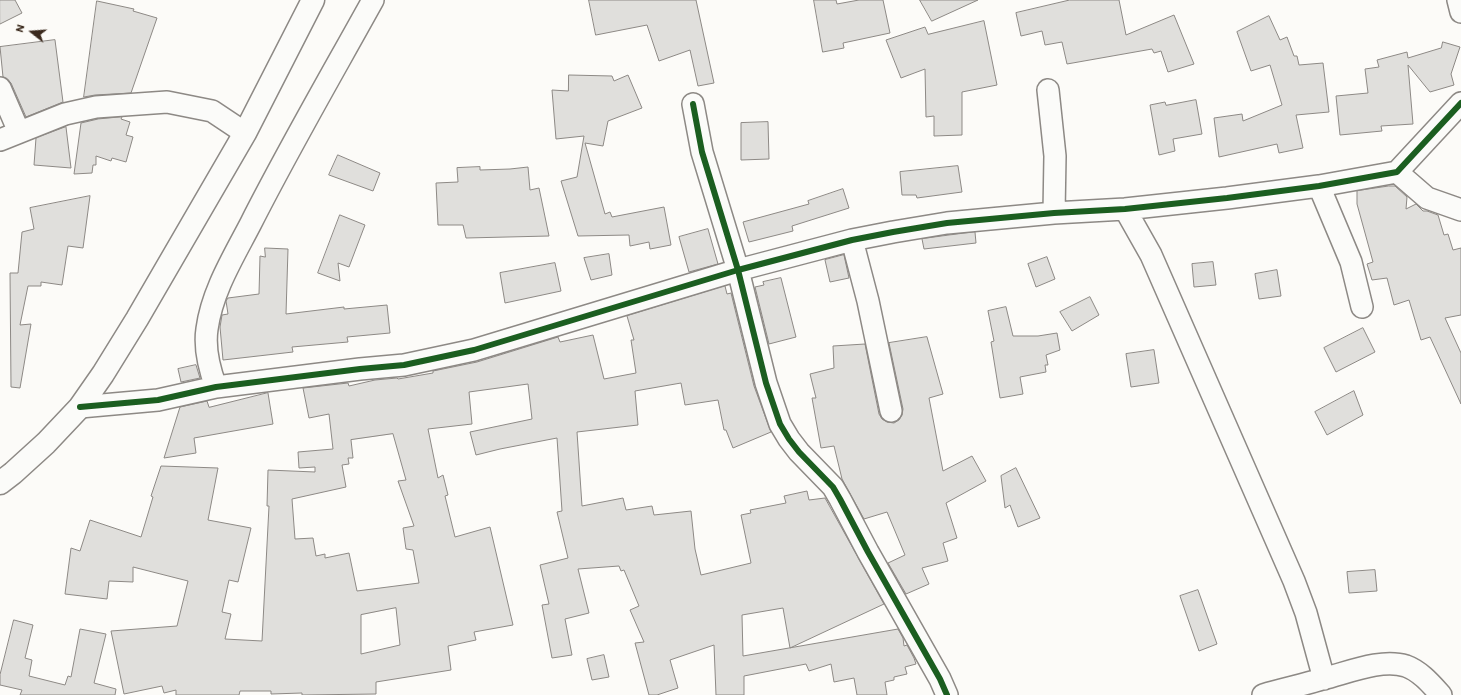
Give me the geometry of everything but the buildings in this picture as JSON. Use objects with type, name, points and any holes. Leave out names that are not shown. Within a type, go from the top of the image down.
[{"type":"highway","points":[[0,483],[14,473],[46,443],[80,407],[103,374],[137,320],[246,133],[309,2]]},
{"type":"street","points":[[216,388],[210,371],[206,348],[207,328],[213,302],[221,282],[260,205],[373,0]]},
{"type":"street","points":[[1458,0],[1461,12]]},
{"type":"street","points":[[0,88],[9,136],[65,114],[96,106],[167,102],[212,111],[246,133]]},
{"type":"street","points":[[1048,90],[1055,156],[1054,214]]},
{"type":"street","points":[[80,407],[158,400],[216,388],[360,369],[404,365],[474,350],[738,270],[852,240],[947,223],[1125,209],[1227,198],[1319,186],[1397,172],[1461,103]]},
{"type":"street","points":[[693,104],[702,152],[738,270],[766,383],[780,424],[799,452],[832,487],[840,499],[871,559],[940,679],[947,695]]},
{"type":"street","points":[[1397,172],[1427,198],[1461,210]]},
{"type":"street","points":[[1319,186],[1351,262],[1362,307]]},
{"type":"street","points":[[1125,209],[1157,268],[1294,581],[1306,613],[1324,679]]},
{"type":"street","points":[[852,240],[868,301],[891,411]]},
{"type":"street","points":[[1263,695],[1364,667],[1394,664],[1406,667],[1416,672],[1429,681],[1441,695]]},
{"type":"cycle path","points":[[80,407],[158,400],[216,387],[404,365],[474,350],[738,270],[852,240],[893,232],[947,223],[1054,213],[1125,209],[1227,198],[1319,186],[1397,172],[1461,103]]},
{"type":"cycle path","points":[[693,104],[702,152],[738,270],[766,383],[780,424],[799,452],[833,487],[940,679],[947,695]]}]
